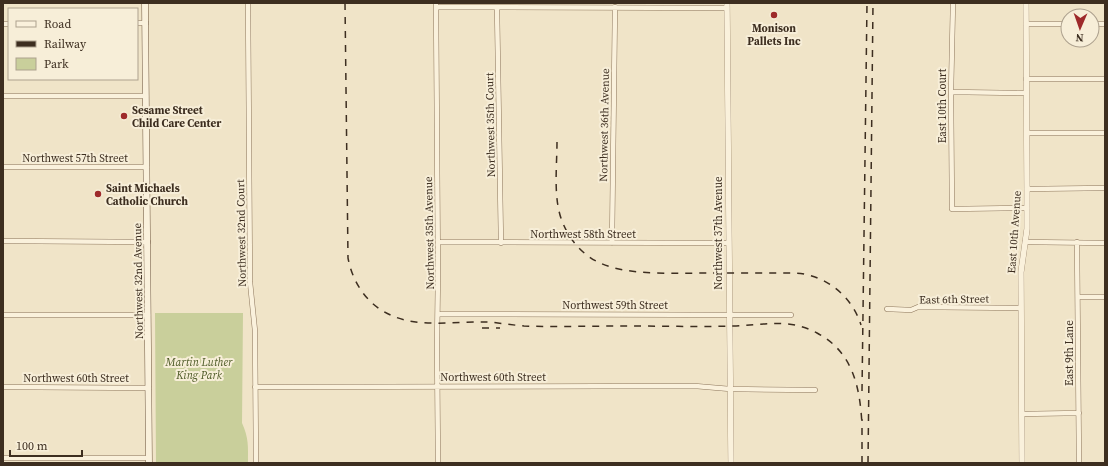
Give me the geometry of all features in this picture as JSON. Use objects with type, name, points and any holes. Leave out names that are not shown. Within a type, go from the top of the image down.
[{"type":"main road","name":"Northwest 32nd Avenue","points":[[146,3],[149,461]]},
{"type":"street","name":"Northwest 32nd Court","points":[[248,3],[250,282],[255,331],[256,463]]},
{"type":"street","name":"East 10th Court","points":[[953,3],[951,92],[952,209],[1027,208]]},
{"type":"street","name":"East 10th Avenue","points":[[1022,463],[1021,308],[1022,270],[1027,208],[1026,3]]},
{"type":"street","points":[[436,5],[497,8],[727,6]]},
{"type":"street","name":"Northwest 35th Avenue","points":[[436,5],[438,463]]},
{"type":"street","name":"Northwest 37th Avenue","points":[[727,6],[728,315],[731,463]]},
{"type":"street","name":"Northwest 36th Avenue","points":[[612,243],[615,7]]},
{"type":"street","name":"Northwest 35th Court","points":[[497,8],[501,243]]},
{"type":"street","points":[[138,23],[146,23]]},
{"type":"street","points":[[1026,24],[1060,24]]},
{"type":"street","points":[[1026,79],[1105,79]]},
{"type":"street","points":[[951,92],[1026,93]]},
{"type":"street","points":[[3,96],[146,96]]},
{"type":"street","points":[[1027,133],[1105,133]]},
{"type":"street","name":"Northwest 57th Street","points":[[3,167],[147,167]]},
{"type":"street","points":[[1027,188],[1105,188]]},
{"type":"street","points":[[3,241],[148,242]]},
{"type":"street","name":"Northwest 58th Street","points":[[438,242],[728,243]]},
{"type":"street","points":[[1025,242],[1105,243]]},
{"type":"street","name":"East 9th Lane","points":[[1077,242],[1079,463]]},
{"type":"street","points":[[1078,297],[1105,297]]},
{"type":"street","name":"East 6th Street","points":[[887,309],[911,310],[918,307],[1021,308]]},
{"type":"street","name":"Northwest 59th Street","points":[[438,314],[791,315]]},
{"type":"street","points":[[3,315],[148,315]]},
{"type":"street","name":"Northwest 60th Street","points":[[255,387],[695,386],[730,389],[815,390]]},
{"type":"street","name":"Northwest 60th Street","points":[[3,387],[149,388]]},
{"type":"street","points":[[1022,414],[1078,413]]},
{"type":"street","points":[[3,458],[149,461]]},
{"type":"green space","name":"Martin Luther King Park","points":[[155,313],[243,313],[242,423],[247,438],[248,463],[156,463]]},
{"type":"railway","points":[[345,3],[348,258],[350,268],[358,285],[363,293],[376,306],[384,312],[404,320],[427,323],[488,322],[524,326],[797,325],[807,328],[829,341],[847,360],[856,384],[862,425]]},
{"type":"railway","points":[[862,391],[867,3]]},
{"type":"railway","points":[[868,463],[873,3]]},
{"type":"railway","points":[[557,142],[556,192],[559,212],[565,228],[572,240],[587,256],[593,260],[624,270],[653,273],[805,274],[816,277],[836,288],[851,305],[857,314],[861,325]]},
{"type":"railway","points":[[482,328],[500,328]]},
{"type":"railway","points":[[862,419],[862,463]]},
{"type":"place","name":"Monison Pallets Inc","points":[[774,15]]},
{"type":"place","name":"Sesame Street Child Care Center","points":[[124,116]]},
{"type":"place","name":"Saint Michaels Catholic Church","points":[[98,194]]}]
